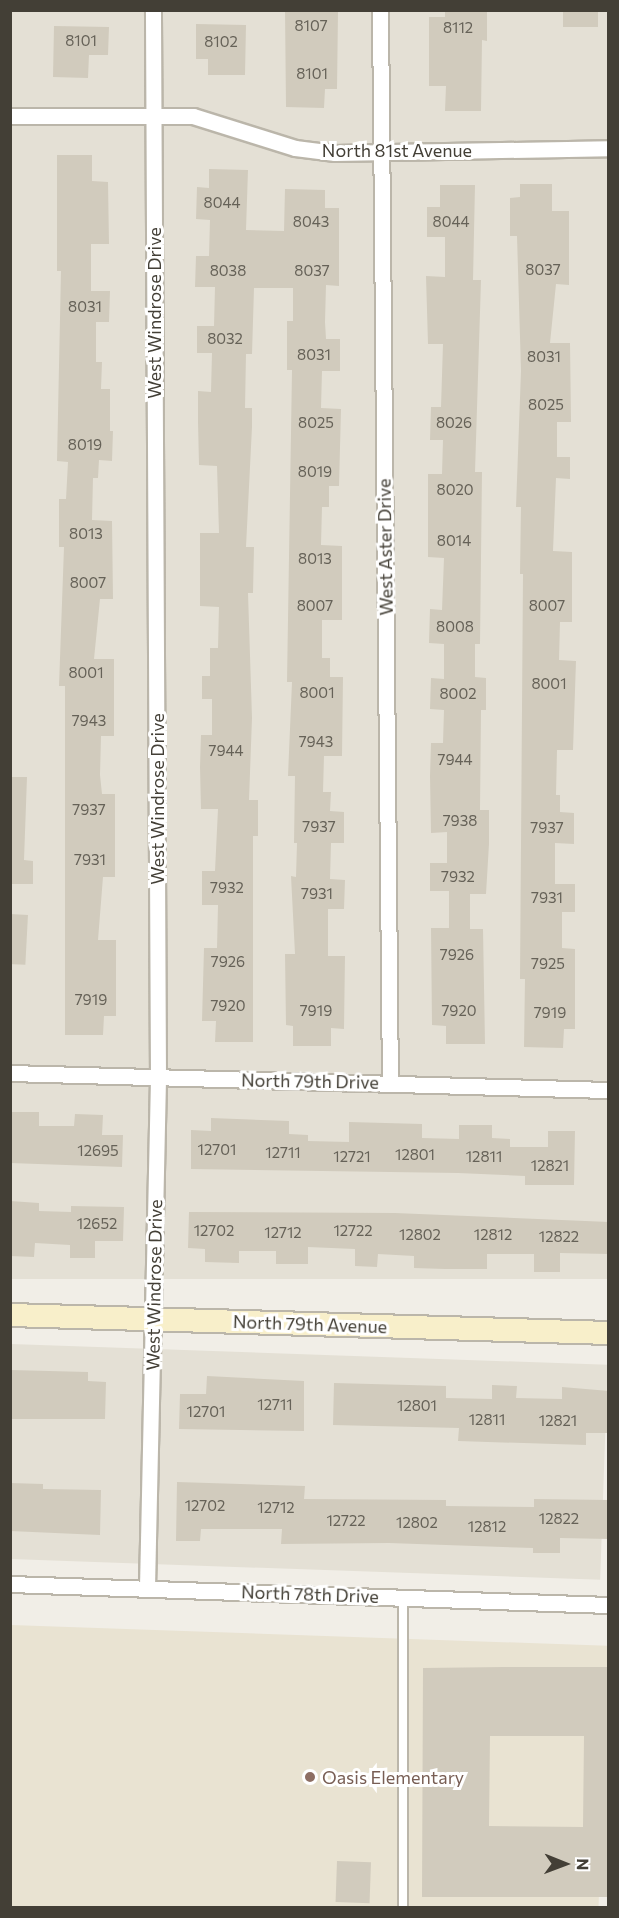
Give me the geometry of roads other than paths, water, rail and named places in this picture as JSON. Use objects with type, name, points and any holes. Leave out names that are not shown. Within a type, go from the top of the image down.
[{"type":"street","name":"West Windrose Drive","points":[[147,1587],[158,1078],[153,10]]},
{"type":"street","name":"West Aster Drive","points":[[380,10],[390,1083]]},
{"type":"street","name":"North 81st Avenue","points":[[10,116],[153,114],[193,116],[295,148],[335,153],[609,148]]},
{"type":"street","name":"North 79th Drive","points":[[10,1073],[609,1090]]},
{"type":"street","name":"North 79th Avenue","points":[[10,1315],[609,1333]]},
{"type":"street","name":"North 78th Drive","points":[[10,1584],[147,1587],[609,1605]]},
{"type":"lane","points":[[403,1597],[403,1908]]},
{"type":"place","name":"Oasis Elementary","points":[[310,1777]]}]
